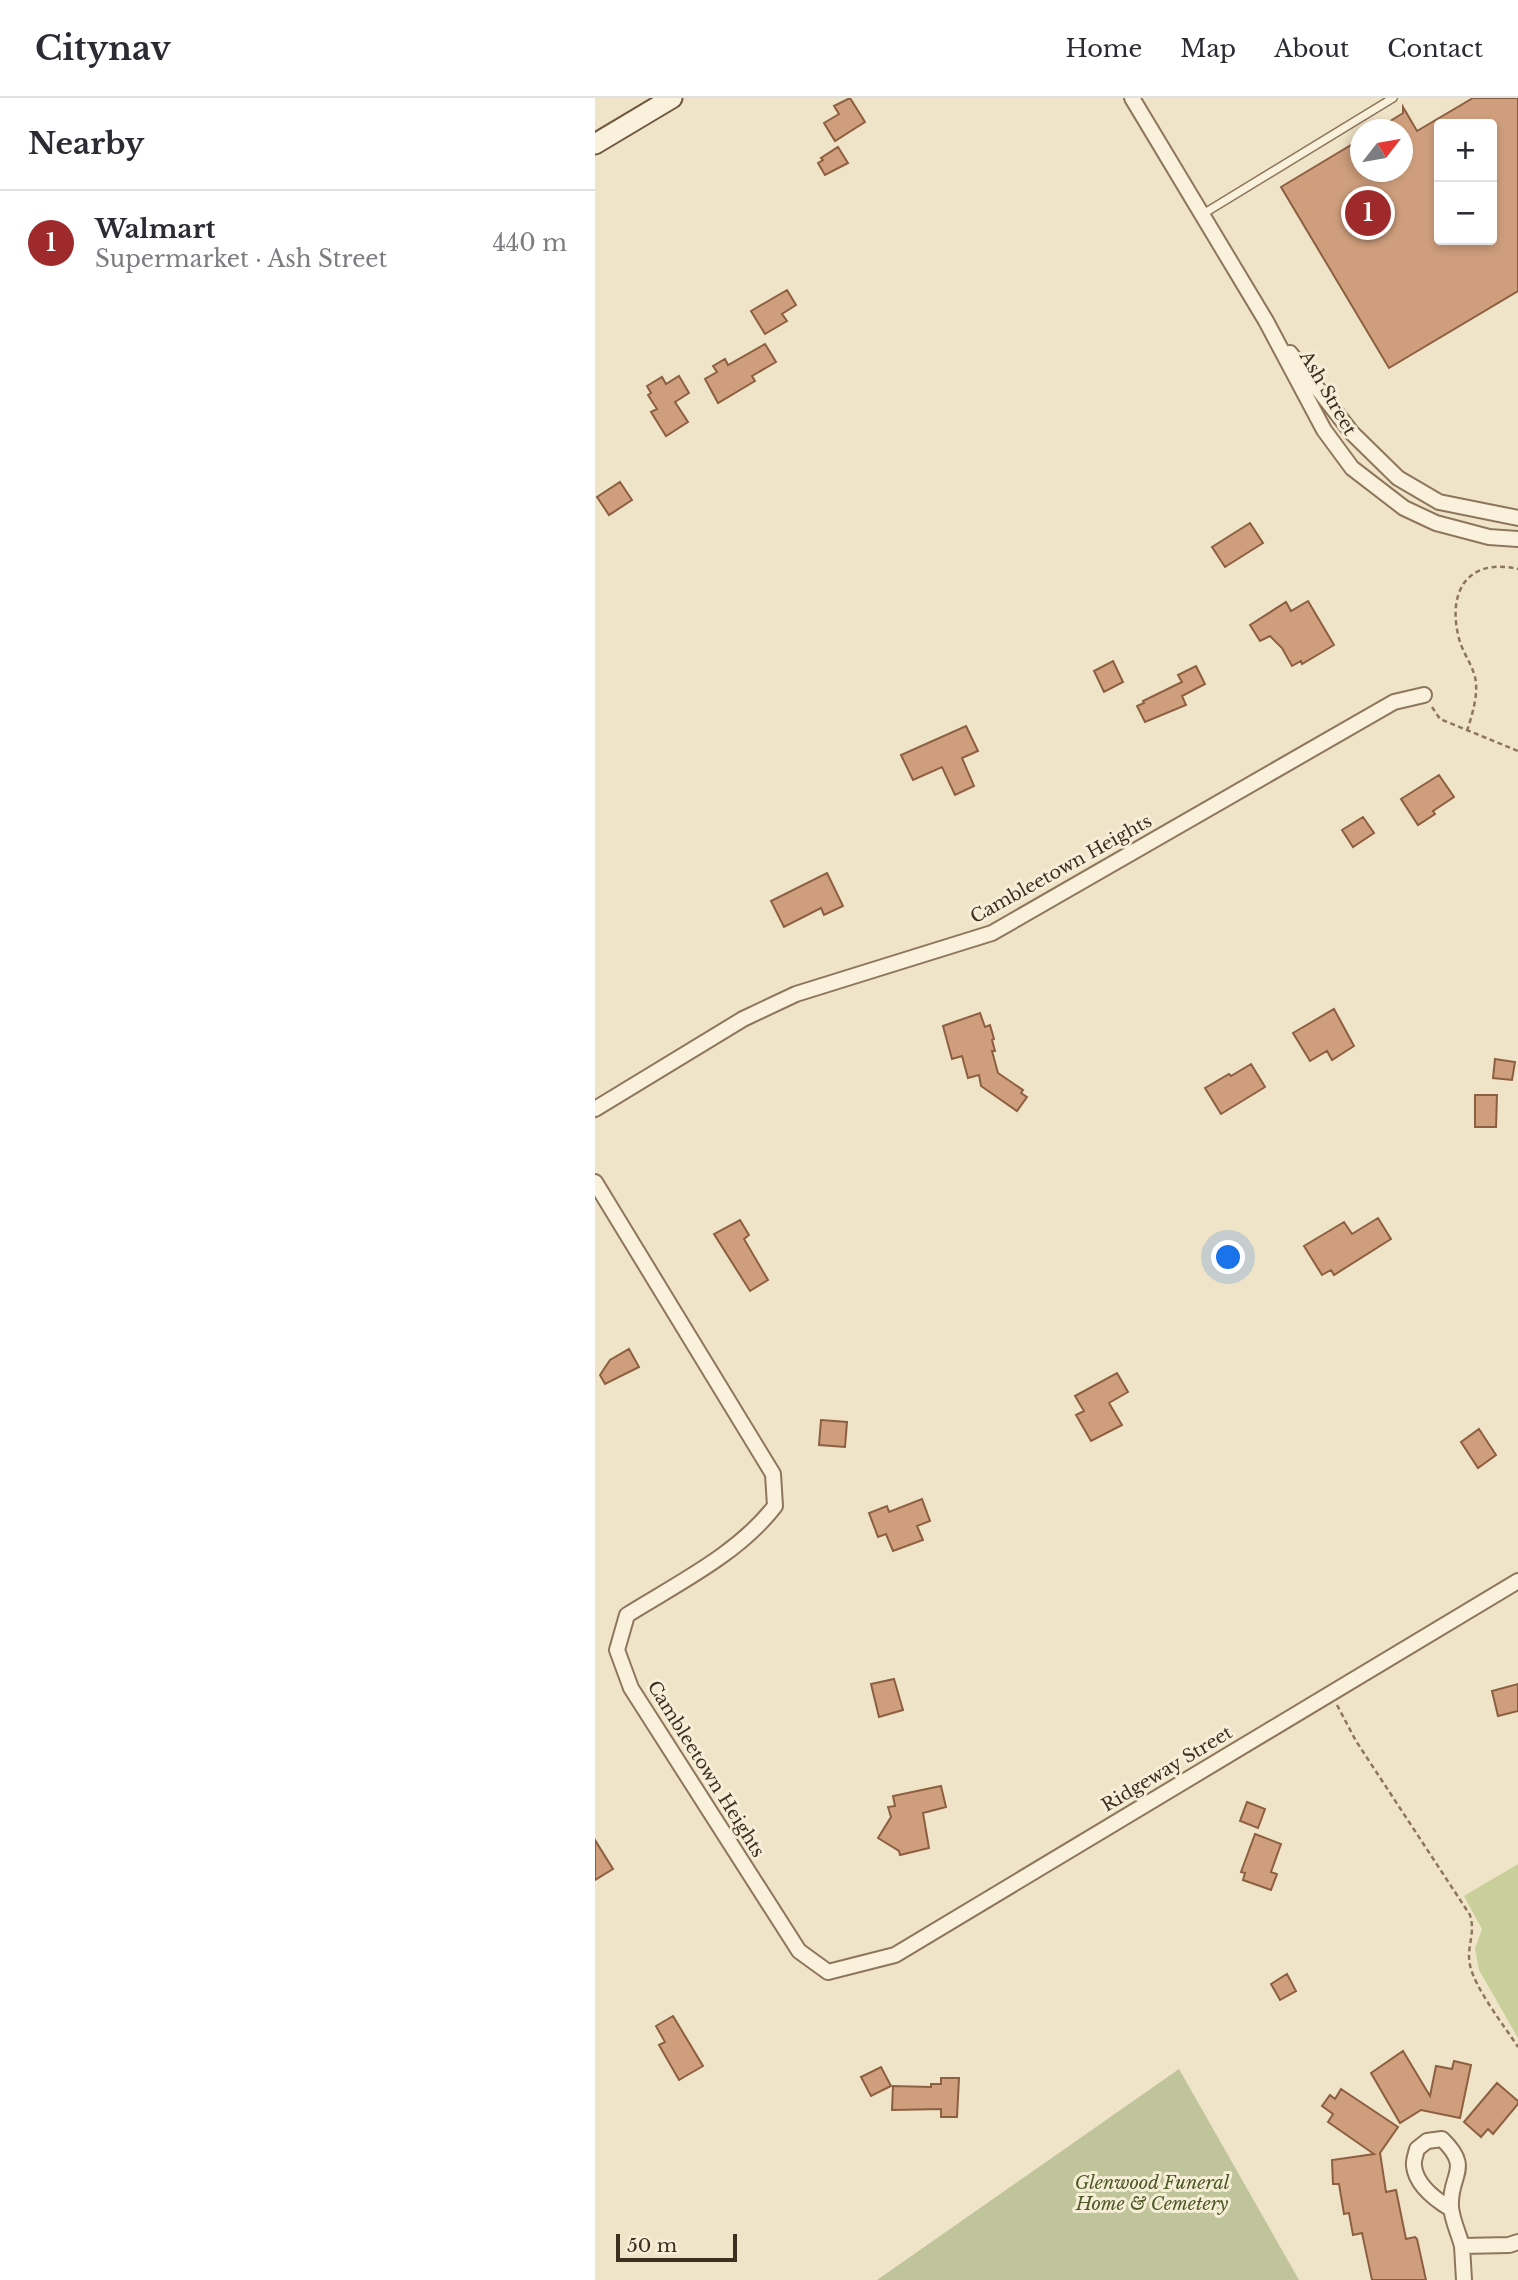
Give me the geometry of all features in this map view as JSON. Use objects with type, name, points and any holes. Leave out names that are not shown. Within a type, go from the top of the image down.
[{"type":"street","points":[[595,144],[672,98]]},
{"type":"street","name":"Ash Street","points":[[1132,98],[1266,321],[1324,430],[1352,468],[1404,508],[1436,523],[1489,537],[1518,539]]},
{"type":"street","name":"Ash Street","points":[[1266,321],[1352,433],[1398,478],[1439,502],[1518,518]]},
{"type":"street","name":"Cambleetown Heights","points":[[595,1109],[743,1019],[796,994],[992,933],[1394,702],[1424,695]]},
{"type":"street","name":"Cambleetown Heights","points":[[595,1182],[773,1474],[775,1506],[764,1521],[723,1554],[627,1615],[617,1650],[631,1688],[799,1951],[828,1972]]},
{"type":"street","name":"Ridgeway Street","points":[[828,1972],[895,1955],[1518,1581]]},
{"type":"street","points":[[1451,2209],[1431,2196],[1421,2183],[1414,2166],[1417,2149],[1427,2141],[1442,2139],[1455,2152],[1459,2166],[1451,2209],[1462,2246],[1464,2280]]},
{"type":"street","points":[[1462,2246],[1509,2245],[1518,2242]]},
{"type":"lane","points":[[1203,214],[1393,98]]},
{"type":"path","points":[[1467,731],[1474,703],[1475,678],[1460,640],[1456,622],[1457,599],[1466,579],[1484,568],[1495,566],[1518,569]]},
{"type":"path","points":[[1424,695],[1440,719],[1518,751]]},
{"type":"path","points":[[1331,1693],[1356,1741],[1470,1915],[1473,1926],[1469,1950],[1470,1966],[1475,1980],[1518,2047]]},
{"type":"green space","points":[[1518,1864],[1518,2038],[1479,1970],[1475,1949],[1482,1929],[1464,1896]]},
{"type":"green space","name":"Glenwood Funeral Home & Cemetery","points":[[1179,2069],[1299,2280],[877,2280]]},
{"type":"building","points":[[850,98],[865,122],[835,141],[824,123],[839,114],[834,106]]},
{"type":"building","points":[[1473,98],[1518,98],[1518,291],[1389,368],[1281,187],[1350,146],[1350,182],[1413,182],[1413,124],[1417,131],[1434,121],[1434,245],[1497,245],[1497,119],[1437,119]]},
{"type":"building","points":[[1403,107],[1410,119],[1393,119],[1403,113]]},
{"type":"building","points":[[838,147],[848,163],[825,175],[818,163]]},
{"type":"building","points":[[787,290],[796,305],[782,314],[787,321],[765,334],[751,311]]},
{"type":"building","points":[[765,344],[776,362],[752,376],[755,381],[718,403],[705,379],[717,372],[713,366],[725,359],[728,365]]},
{"type":"building","points":[[679,376],[689,393],[675,402],[688,422],[666,436],[651,412],[657,409],[648,395],[651,393],[647,386],[662,377],[666,384]]},
{"type":"building","points":[[620,482],[632,500],[609,515],[597,497]]},
{"type":"building","points":[[1250,523],[1263,543],[1225,567],[1212,547]]},
{"type":"building","points":[[1308,601],[1334,645],[1302,664],[1301,661],[1292,666],[1282,648],[1270,636],[1260,641],[1250,625],[1286,602],[1291,611]]},
{"type":"building","points":[[1113,661],[1123,682],[1104,692],[1094,671]]},
{"type":"building","points":[[1196,666],[1205,684],[1182,696],[1186,705],[1145,722],[1137,706],[1182,682],[1178,675]]},
{"type":"building","points":[[966,726],[978,751],[962,758],[974,786],[955,795],[942,767],[913,780],[901,755]]},
{"type":"building","points":[[1439,775],[1454,797],[1418,825],[1401,799]]},
{"type":"building","points":[[1363,817],[1374,833],[1353,847],[1342,830]]},
{"type":"building","points":[[827,873],[843,906],[824,915],[821,908],[784,927],[771,901]]},
{"type":"building","points":[[1334,1009],[1354,1046],[1332,1060],[1327,1051],[1310,1061],[1293,1033]]},
{"type":"building","points":[[980,1013],[985,1027],[990,1025],[995,1051],[992,1051],[998,1073],[1023,1090],[1021,1093],[1027,1097],[1017,1111],[981,1086],[979,1075],[968,1078],[962,1056],[952,1059],[943,1026]]},
{"type":"building","points":[[1495,1059],[1515,1062],[1512,1080],[1493,1078]]},
{"type":"building","points":[[1251,1064],[1265,1087],[1221,1114],[1205,1088]]},
{"type":"building","points":[[1475,1095],[1497,1095],[1496,1127],[1475,1127]]},
{"type":"building","points":[[1378,1218],[1391,1239],[1334,1275],[1331,1270],[1322,1275],[1304,1246],[1344,1222],[1352,1234]]},
{"type":"building","points":[[740,1220],[749,1235],[744,1239],[768,1280],[750,1291],[714,1234]]},
{"type":"building","points":[[629,1349],[639,1367],[605,1384],[600,1375],[610,1360]]},
{"type":"building","points":[[1117,1373],[1128,1392],[1109,1403],[1122,1425],[1091,1441],[1076,1415],[1084,1411],[1075,1396]]},
{"type":"building","points":[[821,1420],[847,1422],[845,1447],[819,1445]]},
{"type":"building","points":[[1479,1429],[1496,1455],[1478,1468],[1461,1442]]},
{"type":"building","points":[[922,1499],[930,1521],[917,1526],[923,1540],[893,1551],[886,1534],[878,1537],[869,1513],[887,1506],[889,1512]]},
{"type":"building","points":[[894,1679],[903,1710],[879,1717],[871,1684]]},
{"type":"building","points":[[1518,1684],[1518,1711],[1498,1716],[1492,1691]]},
{"type":"building","points":[[941,1786],[946,1807],[923,1813],[929,1848],[900,1855],[899,1851],[878,1838],[891,1817],[888,1807],[895,1806],[893,1796]]},
{"type":"building","points":[[1247,1802],[1265,1809],[1258,1828],[1240,1821]]},
{"type":"building","points":[[1255,1834],[1281,1844],[1271,1872],[1277,1874],[1271,1890],[1243,1880],[1245,1873],[1241,1872]]},
{"type":"building","points":[[595,1840],[613,1869],[595,1880]]},
{"type":"building","points":[[1287,1974],[1296,1991],[1280,2000],[1271,1984]]},
{"type":"building","points":[[673,2016],[703,2066],[679,2080],[659,2045],[665,2042],[656,2026]]},
{"type":"building","points":[[1403,2051],[1430,2096],[1436,2066],[1452,2069],[1454,2061],[1471,2065],[1460,2118],[1421,2110],[1400,2123],[1371,2073]]},
{"type":"building","points":[[881,2067],[891,2086],[871,2096],[861,2077]]},
{"type":"building","points":[[941,2078],[959,2078],[957,2117],[941,2117],[941,2109],[892,2110],[893,2086],[931,2087],[931,2084],[941,2084]]},
{"type":"building","points":[[1497,2083],[1518,2101],[1518,2104],[1493,2134],[1488,2129],[1481,2137],[1464,2122]]},
{"type":"building","points":[[1341,2089],[1398,2127],[1380,2153],[1386,2192],[1396,2190],[1406,2239],[1417,2239],[1426,2280],[1372,2280],[1362,2233],[1353,2235],[1349,2213],[1344,2214],[1339,2184],[1333,2184],[1332,2160],[1374,2154],[1328,2122],[1333,2114],[1322,2106],[1330,2095],[1335,2099]]},
{"type":"place","name":"Walmart","points":[[1368,213]]}]
